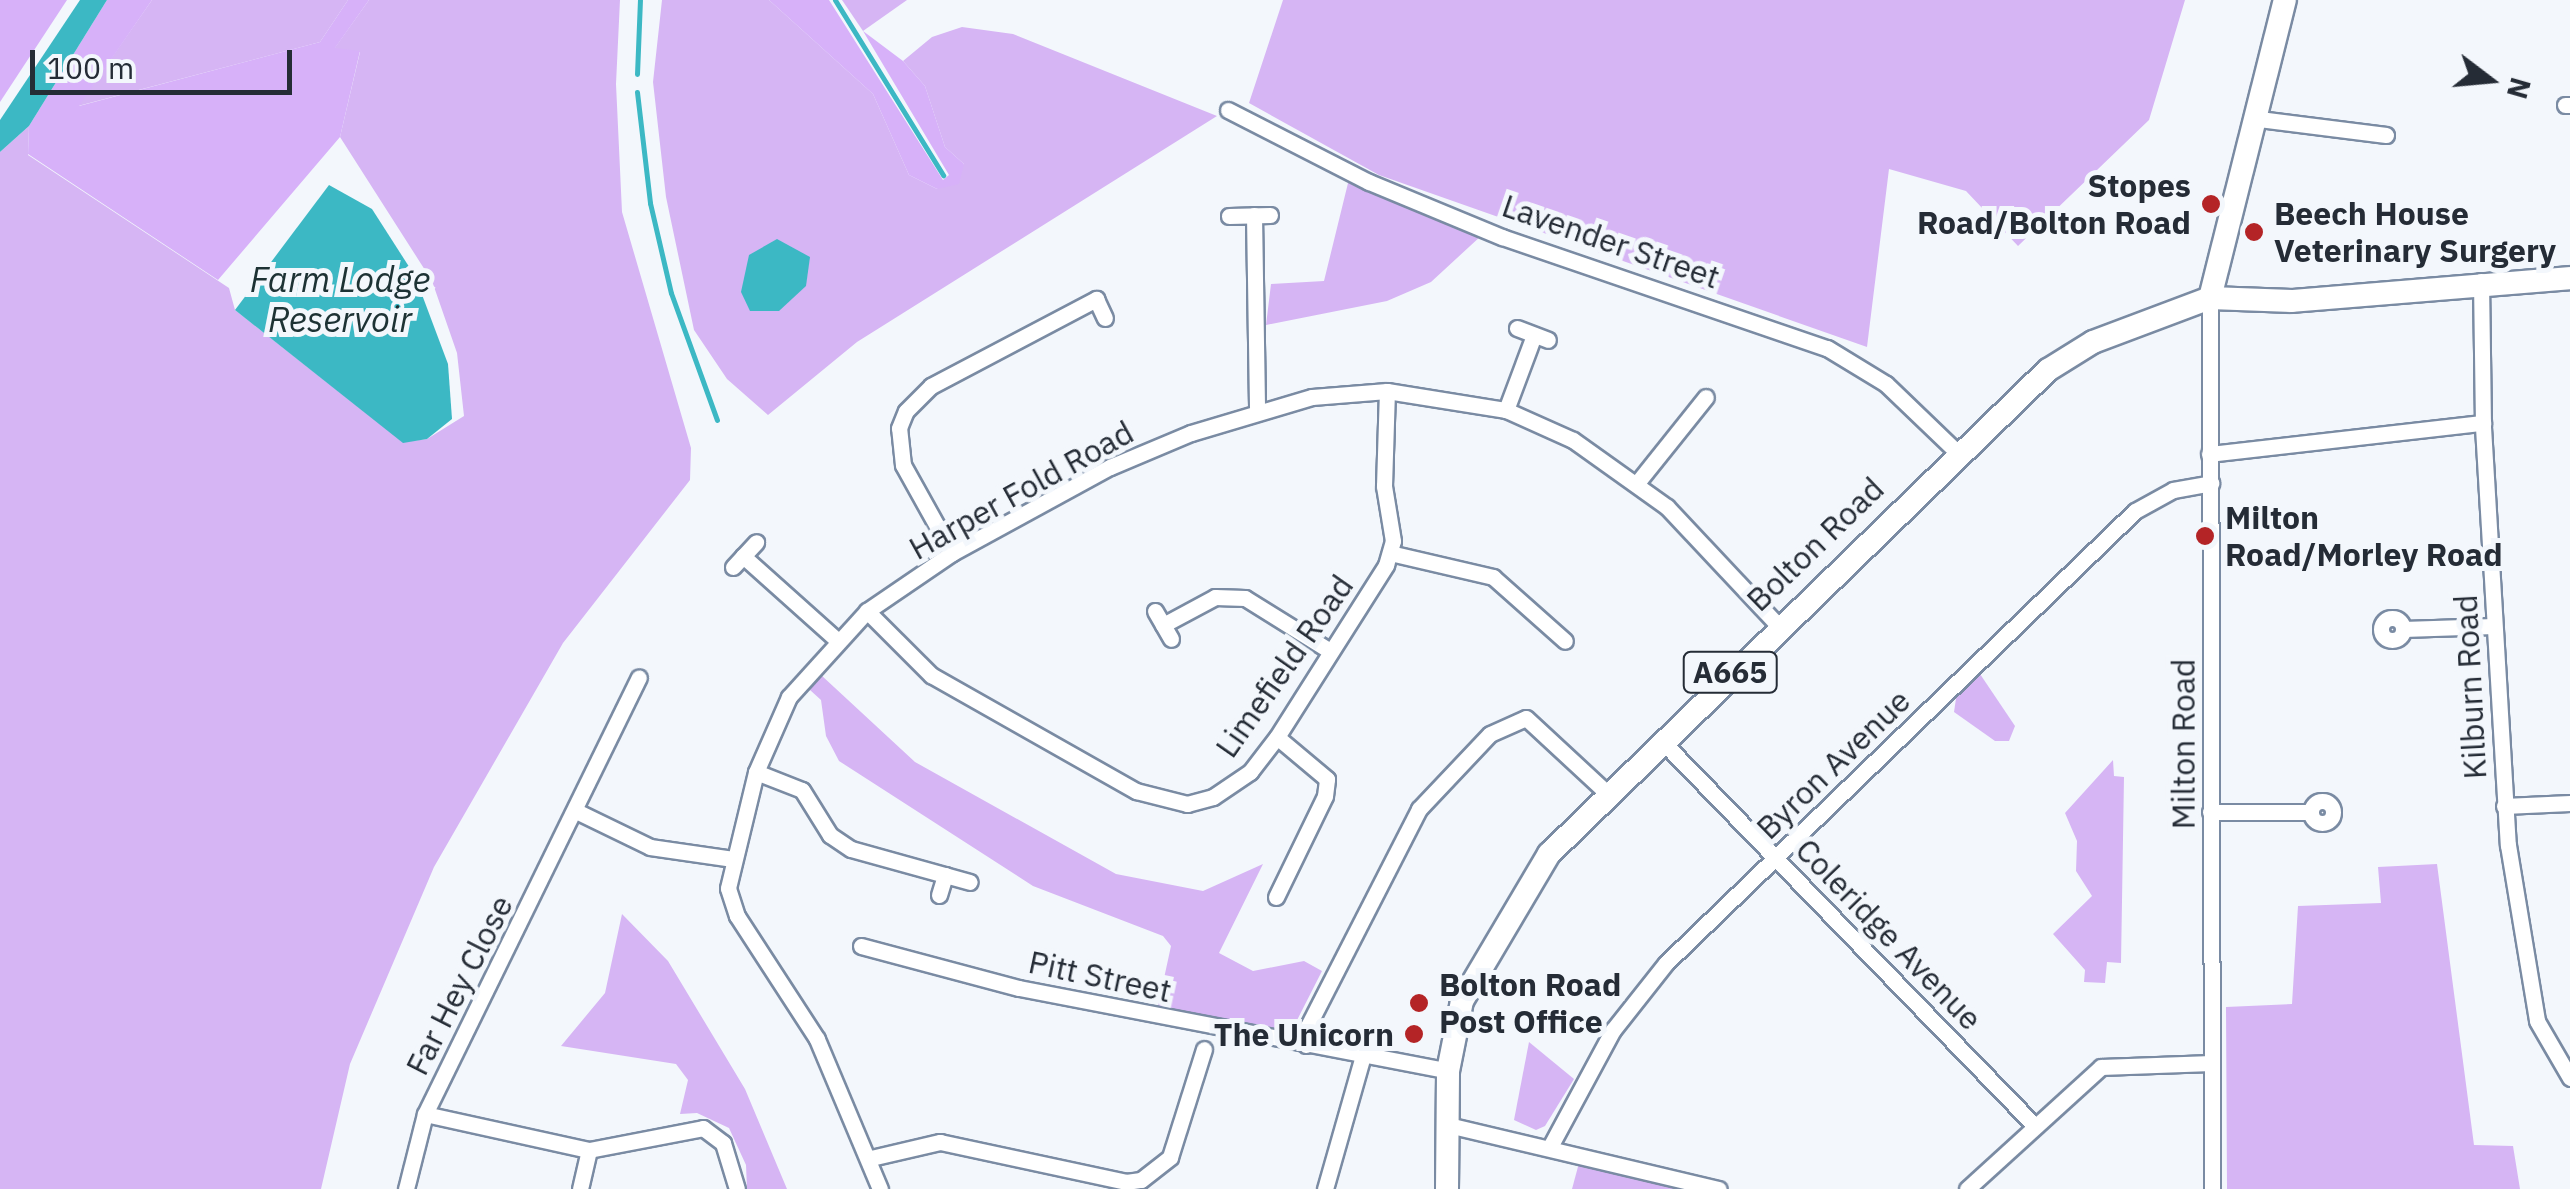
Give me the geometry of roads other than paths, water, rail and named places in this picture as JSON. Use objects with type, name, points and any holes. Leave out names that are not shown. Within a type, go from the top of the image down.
[{"type":"main road","points":[[2210,298],[2218,249],[2259,119],[2285,0]]},
{"type":"main road","name":"A665","points":[[2210,298],[2292,301],[2481,281],[2570,278]]},
{"type":"main road","name":"Bolton Road","points":[[1447,1189],[1448,1071],[1462,1001],[1502,924],[1548,854],[1778,625],[2048,370],[2093,342],[2210,298]]},
{"type":"street","name":"Lavender Street","points":[[1228,110],[1368,182],[1502,237],[1828,348],[1886,384],[1957,452]]},
{"type":"street","points":[[2259,119],[2386,135]]},
{"type":"street","points":[[1229,216],[1262,215],[1257,412]]},
{"type":"street","name":"Kilburn Road","points":[[2481,281],[2483,424],[2504,806],[2529,992],[2548,1045],[2570,1078]]},
{"type":"street","name":"Milton Road","points":[[2210,298],[2212,1189]]},
{"type":"street","points":[[952,553],[903,465],[899,428],[906,411],[931,386],[1096,299],[1105,318]]},
{"type":"street","points":[[1506,410],[1541,337],[1517,328]]},
{"type":"street","name":"Harper Fold Road","points":[[880,1189],[871,1158],[817,1039],[737,916],[728,888],[756,772],[788,697],[867,611],[952,553],[1110,467],[1257,412],[1312,397],[1387,391],[1506,410],[1572,440],[1637,483],[1778,625]]},
{"type":"street","name":"Limefield Road","points":[[867,611],[930,675],[1159,800],[1213,797],[1250,772],[1277,737],[1390,553],[1387,391]]},
{"type":"street","points":[[1637,483],[1700,403],[1681,398]]},
{"type":"street","points":[[2209,454],[2483,424]]},
{"type":"street","name":"Byron Avenue","points":[[1551,1146],[1639,993],[2135,510],[2173,490],[2211,483]]},
{"type":"street","points":[[756,542],[738,561],[837,640]]},
{"type":"street","points":[[1390,553],[1493,576],[1561,631]]},
{"type":"street","points":[[1163,625],[1216,598],[1244,598],[1330,651]]},
{"type":"street","points":[[2403,629],[2494,626]]},
{"type":"street","name":"Far Hey Close","points":[[406,1189],[425,1114],[639,678]]},
{"type":"street","points":[[614,687],[630,695]]},
{"type":"street","points":[[1306,1045],[1308,1026],[1419,809],[1490,734],[1526,718],[1607,793]]},
{"type":"street","points":[[1276,884],[1326,796],[1327,779],[1277,737]]},
{"type":"street","name":"Coleridge Avenue","points":[[1661,740],[2034,1125]]},
{"type":"street","points":[[756,772],[802,790],[830,835],[850,849],[970,882]]},
{"type":"street","points":[[2504,806],[2570,802]]},
{"type":"street","points":[[576,811],[650,847],[733,859]]},
{"type":"street","points":[[2210,812],[2312,812]]},
{"type":"street","points":[[940,895],[945,875]]},
{"type":"street","name":"Pitt Street","points":[[860,946],[1019,988],[1448,1071]]},
{"type":"street","points":[[871,1158],[940,1142],[1102,1183],[1126,1182],[1157,1172],[1170,1157],[1203,1080],[1204,1049]]},
{"type":"street","points":[[1325,1189],[1363,1056]]},
{"type":"street","points":[[1966,1189],[2100,1067],[2211,1064]]},
{"type":"street","points":[[425,1114],[589,1150],[703,1128],[723,1142],[737,1189]]},
{"type":"street","points":[[1448,1126],[1551,1146],[1719,1189]]},
{"type":"street","points":[[580,1189],[589,1150]]},
{"type":"water","points":[[80,0],[107,0],[29,126],[0,152],[0,120]]},
{"type":"water","name":"Farm Lodge Reservoir","points":[[329,185],[372,209],[415,276],[448,364],[452,419],[427,439],[403,443],[235,310]]},
{"type":"water","points":[[777,239],[810,257],[806,286],[779,311],[750,311],[741,292],[749,255]]},
{"type":"waterway","points":[[637,74],[640,0]]},
{"type":"waterway","points":[[835,0],[943,175]]},
{"type":"waterway","points":[[637,92],[650,203],[671,293],[717,420]]},
{"type":"place","name":"Stopes Road/Bolton Road","points":[[2211,204]]},
{"type":"place","name":"Beech House Veterinary Surgery","points":[[2254,232]]},
{"type":"place","name":"Milton Road/Morley Road","points":[[2205,536]]},
{"type":"place","name":"Bolton Road Post Office","points":[[1419,1003]]},
{"type":"place","name":"The Unicorn","points":[[1414,1034]]}]
